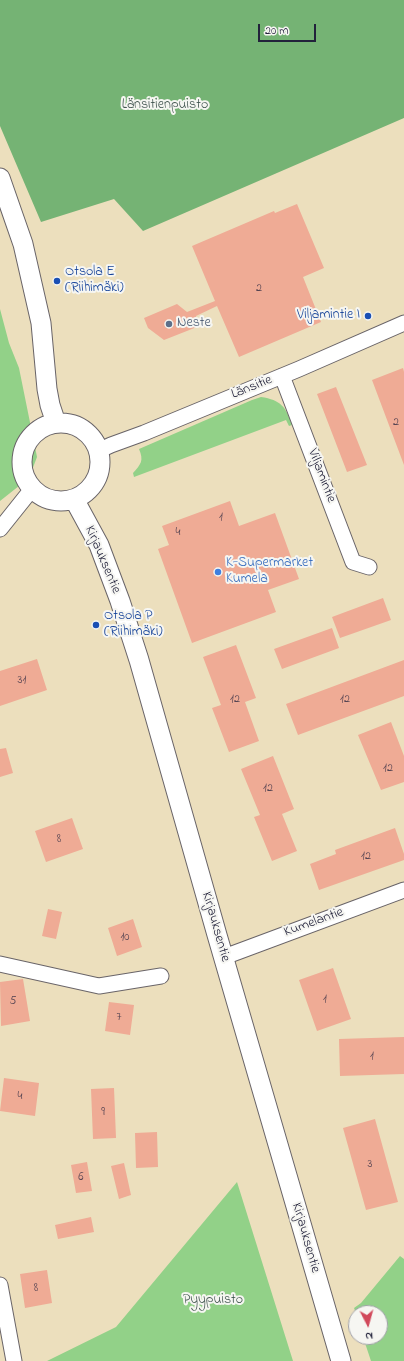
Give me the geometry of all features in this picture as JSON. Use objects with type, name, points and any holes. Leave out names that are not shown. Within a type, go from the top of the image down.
[{"type":"street","points":[[0,178],[23,244],[41,323],[47,389],[56,423]]},
{"type":"street","name":"Länsitie","points":[[98,451],[282,376],[404,323]]},
{"type":"street","name":"Viljamintie","points":[[282,376],[353,562],[368,567]]},
{"type":"street","points":[[56,423],[68,424],[80,428],[90,435],[98,451],[100,457],[99,470],[95,481],[87,491],[74,499],[66,501],[53,501],[42,497],[32,489],[25,479],[21,467],[22,455],[26,443],[34,433],[44,426],[56,423]]},
{"type":"street","points":[[0,529],[32,489]]},
{"type":"street","name":"Kirjauksentie","points":[[74,499],[99,545],[120,601],[139,660],[341,1361]]},
{"type":"street","name":"Kumelantie","points":[[224,957],[404,890]]},
{"type":"street","points":[[0,964],[99,986],[161,976]]},
{"type":"street","points":[[0,1286],[14,1361]]},
{"type":"green space","name":"Länsitienpuisto","points":[[0,0],[404,0],[404,118],[143,231],[114,199],[41,222],[0,126]]},
{"type":"green space","points":[[0,309],[9,343],[19,368],[37,457],[29,478],[0,501]]},
{"type":"green space","points":[[261,397],[268,398],[282,405],[292,425],[289,426],[286,420],[134,477],[133,473],[141,462],[139,449]]},
{"type":"green space","name":"Pyypuisto","points":[[237,1182],[293,1361],[47,1361],[116,1327]]},
{"type":"green space","points":[[400,1256],[404,1259],[404,1361],[371,1361],[366,1345],[388,1345],[388,1305],[358,1305]]},
{"type":"building","points":[[297,204],[324,268],[303,277],[321,322],[239,357],[217,306],[196,316],[197,327],[164,340],[148,328],[144,318],[177,304],[187,312],[215,301],[192,246],[274,211],[275,213]]},
{"type":"building","points":[[403,368],[404,372],[404,465],[372,380]]},
{"type":"building","points":[[336,387],[367,465],[347,472],[317,394]]},
{"type":"building","points":[[230,501],[239,526],[275,513],[299,579],[268,590],[276,612],[192,643],[158,549],[169,545],[162,526]]},
{"type":"building","points":[[383,598],[391,620],[340,638],[332,617]]},
{"type":"building","points":[[332,628],[339,648],[282,669],[274,649]]},
{"type":"building","points":[[236,645],[256,698],[245,702],[259,741],[229,752],[212,708],[221,705],[203,657]]},
{"type":"building","points":[[37,659],[47,690],[0,706],[0,671]]},
{"type":"building","points":[[404,660],[404,696],[298,735],[286,704]]},
{"type":"building","points":[[391,722],[404,756],[404,782],[381,790],[358,735]]},
{"type":"building","points":[[6,748],[13,773],[0,777],[0,749]]},
{"type":"building","points":[[273,756],[294,809],[282,814],[297,851],[272,861],[254,817],[260,815],[241,769]]},
{"type":"building","points":[[72,818],[83,849],[46,862],[35,831]]},
{"type":"building","points":[[395,828],[404,854],[404,860],[319,890],[310,864],[336,854],[335,850]]},
{"type":"building","points":[[48,909],[62,912],[56,939],[42,936]]},
{"type":"building","points":[[133,919],[142,947],[117,956],[108,928]]},
{"type":"building","points":[[333,968],[351,1019],[317,1031],[299,980]]},
{"type":"building","points":[[23,979],[30,1021],[1,1026],[0,982]]},
{"type":"building","points":[[109,1002],[134,1005],[130,1035],[105,1031]]},
{"type":"building","points":[[404,1037],[404,1074],[340,1076],[339,1039]]},
{"type":"building","points":[[4,1078],[39,1083],[35,1116],[0,1111]]},
{"type":"building","points":[[114,1088],[116,1138],[93,1139],[91,1089]]},
{"type":"building","points":[[375,1119],[398,1202],[366,1210],[343,1128]]},
{"type":"building","points":[[157,1132],[158,1167],[136,1168],[135,1133]]},
{"type":"building","points":[[87,1162],[92,1191],[76,1193],[71,1165]]},
{"type":"building","points":[[124,1163],[131,1195],[119,1199],[111,1166]]},
{"type":"building","points":[[91,1217],[94,1232],[58,1239],[55,1225]]},
{"type":"building","points":[[47,1270],[52,1303],[25,1308],[20,1274]]},
{"type":"place","name":"Otsola E (Riihimäki)","points":[[57,281]]},
{"type":"place","name":"Viljamintie I","points":[[368,316]]},
{"type":"place","name":"Neste","points":[[169,324]]},
{"type":"place","name":"K-Supermarket Kumela","points":[[218,572]]},
{"type":"place","name":"Otsola P (Riihimäki)","points":[[96,625]]}]
